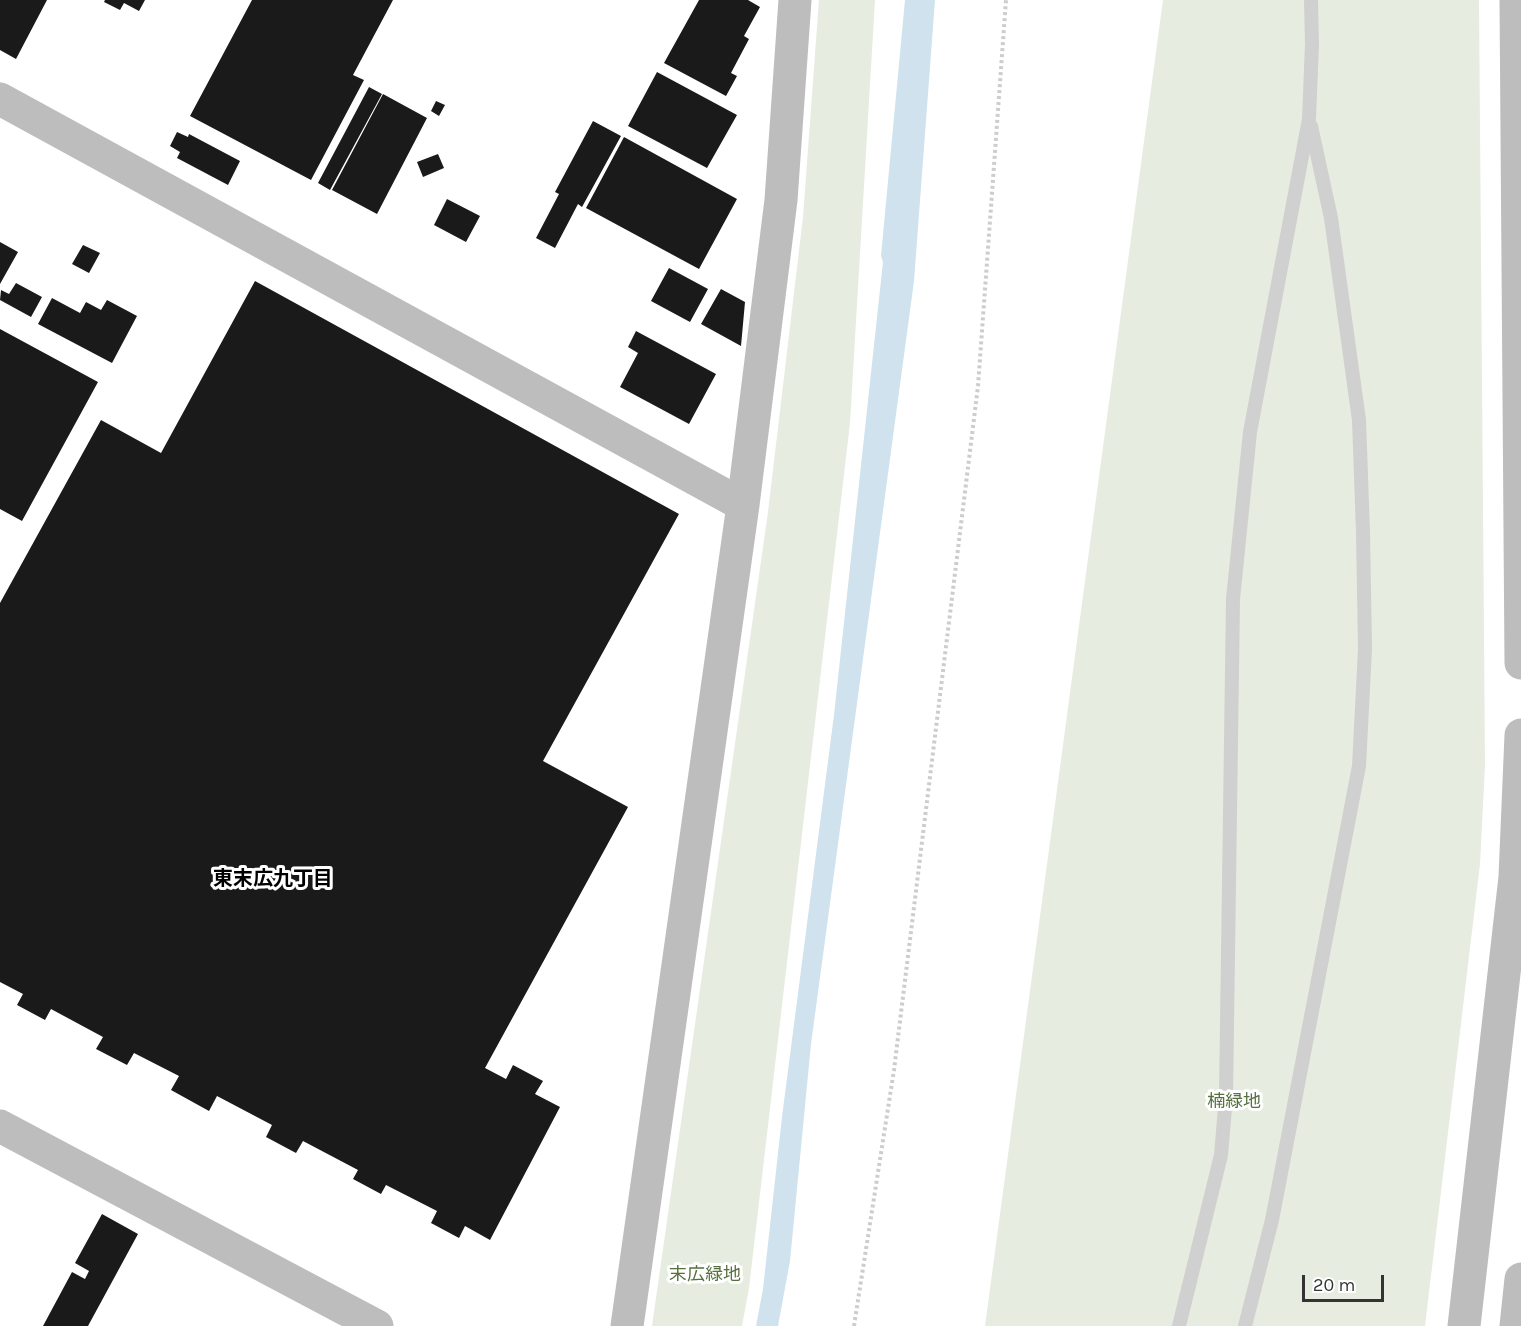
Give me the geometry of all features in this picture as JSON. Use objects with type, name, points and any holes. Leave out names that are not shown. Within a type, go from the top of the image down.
[{"type":"street","points":[[627,1326],[743,505],[781,200],[795,0]]},
{"type":"street","points":[[1516,0],[1521,663]]},
{"type":"street","points":[[0,99],[743,505]]},
{"type":"street","points":[[1464,1326],[1515,877],[1521,735]]},
{"type":"street","points":[[0,1126],[377,1326]]},
{"type":"street","points":[[1516,1326],[1521,1279]]},
{"type":"lane","points":[[1179,1326],[1221,1155],[1226,1096],[1233,599],[1249,444],[1309,119],[1311,0]]},
{"type":"lane","points":[[1245,1326],[1272,1220],[1359,766],[1363,713],[1364,544],[1359,420],[1331,218],[1309,119]]},
{"type":"path","points":[[854,1326],[894,1070],[978,386],[1006,0]]},
{"type":"green space","name":"末広緑地","points":[[819,0],[875,0],[850,423],[749,1288],[742,1326],[652,1326],[768,512],[803,217]]},
{"type":"green space","name":"楠緑地","points":[[1163,0],[1479,0],[1485,765],[1480,864],[1425,1326],[985,1326]]},
{"type":"water","points":[[905,0],[935,0],[914,281],[811,1044],[790,1261],[778,1326],[756,1326],[763,1289],[782,1117],[834,715],[883,262],[881,256]]},
{"type":"building","points":[[0,0],[47,0],[16,59],[0,50]]},
{"type":"building","points":[[105,0],[145,0],[139,11],[124,3],[120,10],[104,2]]},
{"type":"building","points":[[252,0],[393,0],[353,75],[364,80],[311,180],[190,116]]},
{"type":"building","points":[[699,0],[748,0],[760,7],[744,36],[749,39],[731,73],[737,76],[726,96],[664,63]]},
{"type":"building","points":[[657,72],[737,115],[707,168],[628,126]]},
{"type":"building","points":[[369,87],[382,94],[330,190],[318,183]]},
{"type":"building","points":[[383,94],[427,118],[377,214],[332,190]]},
{"type":"building","points":[[436,101],[445,105],[439,116],[431,111]]},
{"type":"building","points":[[593,121],[621,136],[582,207],[578,204],[555,248],[536,238],[559,194],[555,192]]},
{"type":"building","points":[[177,132],[188,137],[189,134],[240,161],[228,185],[177,158],[180,152],[170,146]]},
{"type":"building","points":[[624,137],[737,199],[699,269],[586,208]]},
{"type":"building","points":[[438,154],[444,168],[423,177],[417,162]]},
{"type":"building","points":[[447,199],[480,216],[466,242],[434,225]]},
{"type":"building","points":[[0,242],[18,252],[0,284]]},
{"type":"building","points":[[83,245],[100,253],[89,273],[72,264]]},
{"type":"building","points":[[669,268],[708,289],[690,322],[651,301]]},
{"type":"building","points":[[255,281],[679,514],[543,761],[628,807],[485,1068],[506,1079],[513,1065],[543,1081],[535,1094],[560,1107],[490,1240],[465,1226],[459,1238],[431,1223],[437,1211],[386,1185],[381,1194],[353,1179],[358,1170],[303,1141],[296,1153],[266,1137],[272,1125],[217,1096],[209,1111],[171,1090],[179,1076],[134,1053],[127,1065],[96,1049],[103,1037],[51,1009],[45,1020],[17,1005],[23,994],[0,982],[0,603],[101,420],[161,453]]},
{"type":"building","points":[[16,283],[42,297],[31,317],[0,300],[1,290],[9,294]]},
{"type":"building","points":[[721,289],[745,302],[741,346],[701,324]]},
{"type":"building","points":[[52,298],[80,313],[86,302],[101,310],[107,300],[137,316],[112,363],[38,324]]},
{"type":"building","points":[[0,329],[98,382],[22,521],[0,509]]},
{"type":"building","points":[[636,331],[716,374],[689,424],[620,387],[638,353],[628,347]]},
{"type":"building","points":[[102,1214],[138,1234],[88,1326],[43,1326],[72,1272],[85,1279],[89,1271],[75,1263]]},
{"type":"district","name":"東末広九丁目","points":[[273,879]]}]
